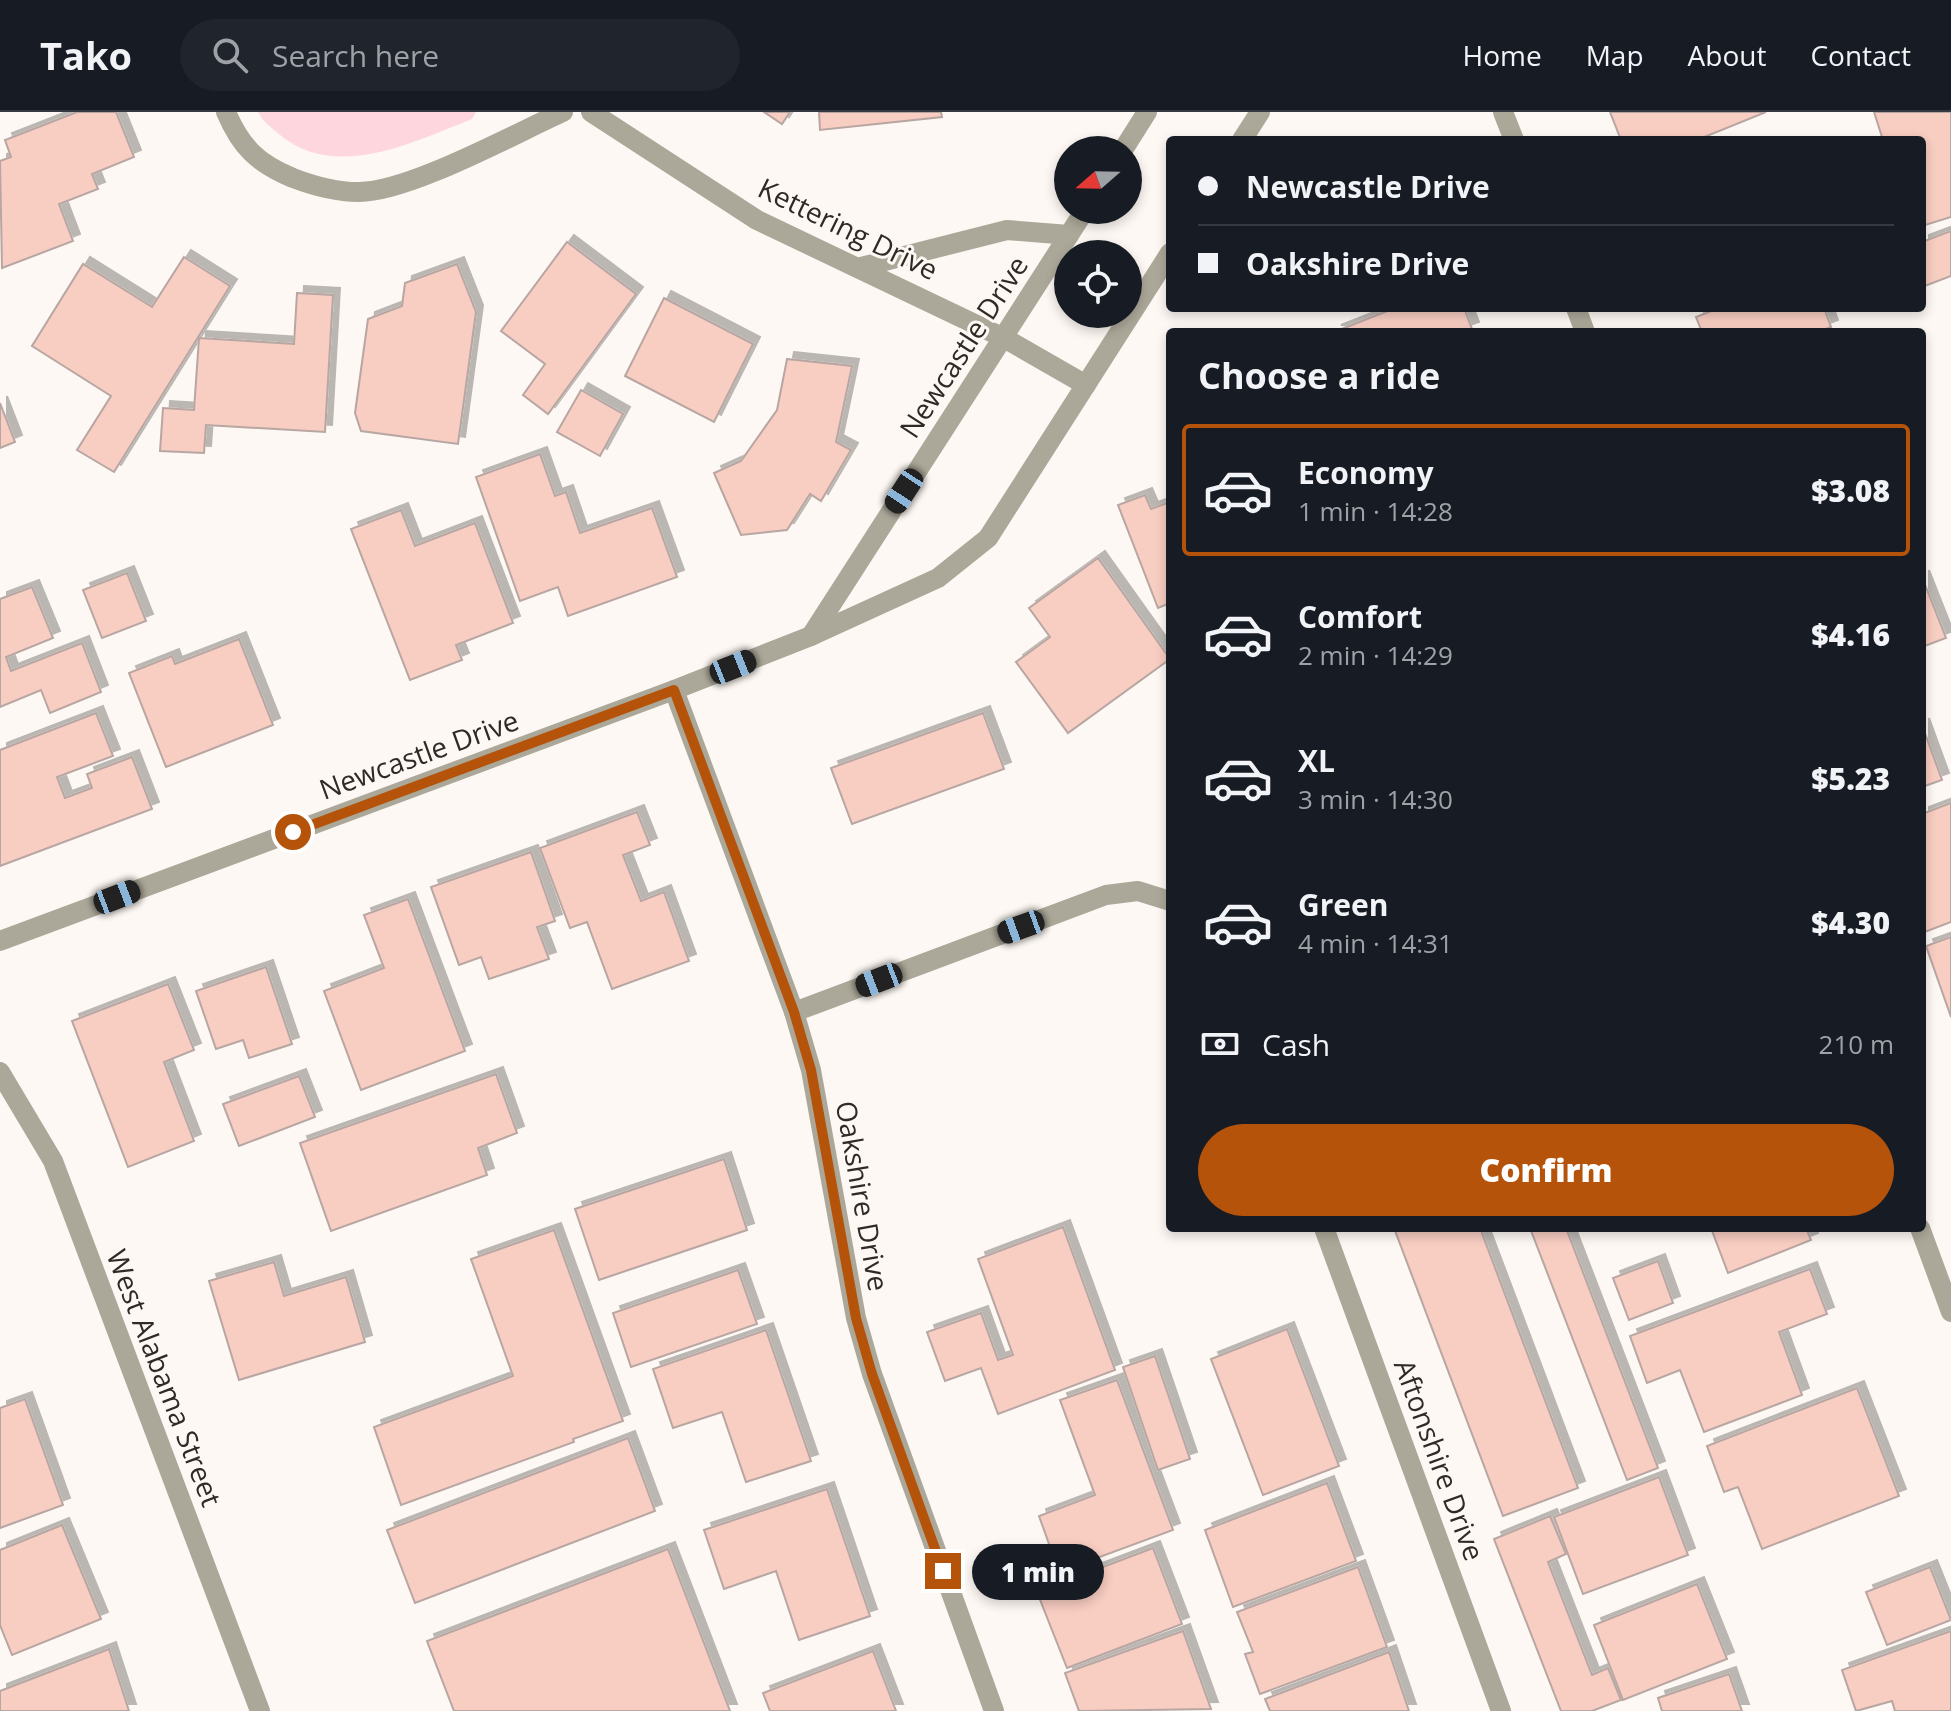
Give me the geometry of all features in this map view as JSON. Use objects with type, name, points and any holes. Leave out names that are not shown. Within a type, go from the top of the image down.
[{"type":"street","points":[[226,112],[238,140],[270,168],[316,187],[360,193],[405,183],[563,112]]},
{"type":"street","name":"Kettering Drive","points":[[591,112],[757,220],[861,267],[1004,338],[1086,385]]},
{"type":"street","points":[[1132,136],[1147,112]]},
{"type":"street","points":[[1245,136],[1260,112]]},
{"type":"street","points":[[1503,112],[1512,136]]},
{"type":"street","name":"Newcastle Drive","points":[[811,636],[1076,224]]},
{"type":"street","points":[[861,267],[1007,230],[1069,235]]},
{"type":"street","name":"Newcastle Drive","points":[[0,941],[674,690],[811,636],[938,578],[988,538],[1166,259]]},
{"type":"street","name":"Oakshire Drive","points":[[674,690],[794,1012],[811,1070],[856,1318],[872,1374],[994,1711]]},
{"type":"street","points":[[794,1012],[1106,895],[1138,891],[1166,900]]},
{"type":"street","name":"West Alabama Street","points":[[0,1072],[53,1161],[260,1711]]},
{"type":"street","name":"Aftonshire Drive","points":[[1325,1232],[1501,1711]]},
{"type":"street","points":[[1921,1232],[1951,1312]]},
{"type":"shaded area","points":[[258,112],[476,112],[472,119],[400,147],[349,156],[324,155],[301,148],[270,127]]},
{"type":"building","points":[[77,112],[116,112],[134,157],[92,174],[98,189],[59,204],[73,241],[2,268],[0,161],[11,157],[5,140]]},
{"type":"building","points":[[764,112],[790,112],[782,124]]},
{"type":"building","points":[[819,112],[941,112],[942,117],[820,130]]},
{"type":"building","points":[[1610,112],[1766,112],[1707,136],[1619,136]]},
{"type":"building","points":[[1874,112],[1951,112],[1951,217],[1926,225],[1926,136],[1882,136]]},
{"type":"building","points":[[1951,231],[1951,276],[1926,285],[1926,240]]},
{"type":"building","points":[[567,242],[636,294],[548,414],[523,395],[545,364],[501,331]]},
{"type":"building","points":[[184,257],[230,286],[114,472],[77,450],[111,396],[32,346],[83,264],[152,307]]},
{"type":"building","points":[[457,264],[476,312],[458,444],[361,431],[355,413],[368,319],[402,306],[405,283]]},
{"type":"building","points":[[297,293],[333,295],[325,432],[206,425],[204,453],[160,451],[163,408],[194,410],[199,338],[294,344]]},
{"type":"building","points":[[664,298],[753,344],[714,422],[625,376]]},
{"type":"building","points":[[1385,312],[1466,312],[1472,328],[1344,328]]},
{"type":"building","points":[[1709,312],[1825,312],[1831,327],[1700,328],[1696,317]]},
{"type":"building","points":[[787,359],[852,366],[836,442],[851,450],[821,501],[810,494],[787,530],[741,535],[714,473],[741,461],[777,410]]},
{"type":"building","points":[[581,390],[623,414],[600,456],[557,432]]},
{"type":"building","points":[[0,403],[15,442],[0,448]]},
{"type":"building","points":[[540,454],[555,496],[566,492],[580,533],[652,508],[677,577],[568,616],[558,587],[520,601],[476,477]]},
{"type":"building","points":[[1145,495],[1151,509],[1166,503],[1166,605],[1158,608],[1118,505]]},
{"type":"building","points":[[401,510],[415,546],[475,523],[513,623],[456,645],[462,660],[410,680],[351,529]]},
{"type":"building","points":[[1098,558],[1166,653],[1166,662],[1068,733],[1016,662],[1050,637],[1029,608]]},
{"type":"building","points":[[127,573],[146,621],[102,638],[83,590]]},
{"type":"building","points":[[32,587],[53,638],[6,657],[11,671],[82,643],[101,692],[50,713],[41,690],[0,707],[0,599]]},
{"type":"building","points":[[1926,587],[1946,638],[1926,646]]},
{"type":"building","points":[[239,639],[273,725],[166,767],[129,673],[172,656],[175,664]]},
{"type":"building","points":[[96,713],[113,756],[57,777],[65,798],[92,788],[87,774],[132,757],[152,809],[0,866],[0,750]]},
{"type":"building","points":[[983,713],[1004,769],[852,824],[831,768]]},
{"type":"building","points":[[1926,736],[1942,780],[1926,786]]},
{"type":"building","points":[[1951,803],[1951,922],[1926,931],[1926,812]]},
{"type":"building","points":[[637,812],[650,845],[623,855],[641,901],[664,892],[689,961],[612,989],[587,922],[570,928],[540,848]]},
{"type":"building","points":[[531,852],[555,921],[537,927],[549,959],[489,979],[481,957],[459,965],[431,887]]},
{"type":"building","points":[[408,899],[465,1051],[361,1090],[324,991],[384,968],[364,915]]},
{"type":"building","points":[[1951,937],[1951,1017],[1926,946]]},
{"type":"building","points":[[266,967],[292,1044],[249,1058],[243,1040],[216,1049],[196,991]]},
{"type":"building","points":[[168,984],[194,1050],[164,1062],[194,1141],[128,1167],[72,1021]]},
{"type":"building","points":[[496,1074],[517,1133],[478,1148],[487,1175],[331,1231],[300,1143]]},
{"type":"building","points":[[299,1076],[315,1117],[239,1146],[223,1104]]},
{"type":"building","points":[[724,1159],[747,1230],[599,1280],[575,1209]]},
{"type":"building","points":[[1063,1227],[1115,1370],[998,1414],[981,1368],[945,1381],[927,1332],[981,1313],[998,1360],[1013,1355],[978,1259]]},
{"type":"building","points":[[554,1230],[623,1421],[401,1505],[374,1427],[513,1376],[471,1259]]},
{"type":"building","points":[[1396,1232],[1482,1232],[1578,1488],[1503,1516]]},
{"type":"building","points":[[1532,1232],[1568,1232],[1658,1468],[1627,1480]]},
{"type":"building","points":[[1713,1232],[1808,1232],[1811,1240],[1728,1273]]},
{"type":"building","points":[[1658,1261],[1673,1303],[1629,1320],[1613,1278]]},
{"type":"building","points":[[274,1262],[284,1296],[346,1277],[365,1342],[239,1380],[209,1281]]},
{"type":"building","points":[[1810,1269],[1827,1314],[1779,1332],[1802,1395],[1704,1432],[1680,1370],[1647,1383],[1630,1336]]},
{"type":"building","points":[[738,1270],[757,1324],[631,1367],[613,1313]]},
{"type":"building","points":[[1287,1329],[1339,1466],[1263,1495],[1211,1359]]},
{"type":"building","points":[[766,1330],[811,1461],[746,1482],[722,1412],[673,1428],[653,1369]]},
{"type":"building","points":[[1155,1356],[1190,1459],[1158,1470],[1123,1367]]},
{"type":"building","points":[[1117,1380],[1173,1530],[1059,1572],[1039,1516],[1095,1495],[1060,1400]]},
{"type":"building","points":[[1857,1388],[1899,1496],[1762,1549],[1738,1487],[1724,1492],[1707,1446]]},
{"type":"building","points":[[25,1399],[63,1505],[0,1528],[0,1408]]},
{"type":"building","points":[[628,1438],[655,1511],[415,1603],[387,1530]]},
{"type":"building","points":[[1659,1477],[1688,1555],[1583,1594],[1554,1517]]},
{"type":"building","points":[[1327,1483],[1356,1561],[1233,1607],[1205,1530]]},
{"type":"building","points":[[827,1489],[870,1616],[799,1640],[776,1571],[724,1589],[704,1530]]},
{"type":"building","points":[[1550,1516],[1566,1554],[1548,1562],[1592,1675],[1608,1668],[1621,1700],[1592,1711],[1561,1711],[1494,1539]]},
{"type":"building","points":[[62,1525],[101,1619],[12,1655],[0,1625],[0,1550]]},
{"type":"building","points":[[1153,1548],[1182,1624],[1067,1668],[1037,1592]]},
{"type":"building","points":[[668,1549],[730,1711],[454,1711],[427,1641]]},
{"type":"building","points":[[1358,1567],[1387,1647],[1260,1694],[1245,1654],[1253,1652],[1237,1612]]},
{"type":"building","points":[[1930,1567],[1951,1620],[1887,1645],[1866,1592]]},
{"type":"building","points":[[1697,1584],[1727,1659],[1623,1700],[1594,1625]]},
{"type":"building","points":[[1183,1631],[1211,1709],[1079,1711],[1065,1673]]},
{"type":"building","points":[[1951,1631],[1951,1711],[1895,1711],[1892,1701],[1856,1711],[1842,1670]]},
{"type":"building","points":[[109,1649],[129,1711],[0,1711],[0,1691]]},
{"type":"building","points":[[873,1651],[896,1711],[770,1711],[763,1693]]},
{"type":"building","points":[[1389,1652],[1409,1711],[1270,1711],[1265,1699]]},
{"type":"building","points":[[1729,1674],[1742,1711],[1662,1711],[1658,1698]]},
{"type":"route","points":[[293,832],[674,690],[794,1012],[811,1070],[856,1318],[872,1374],[943,1571]]}]
